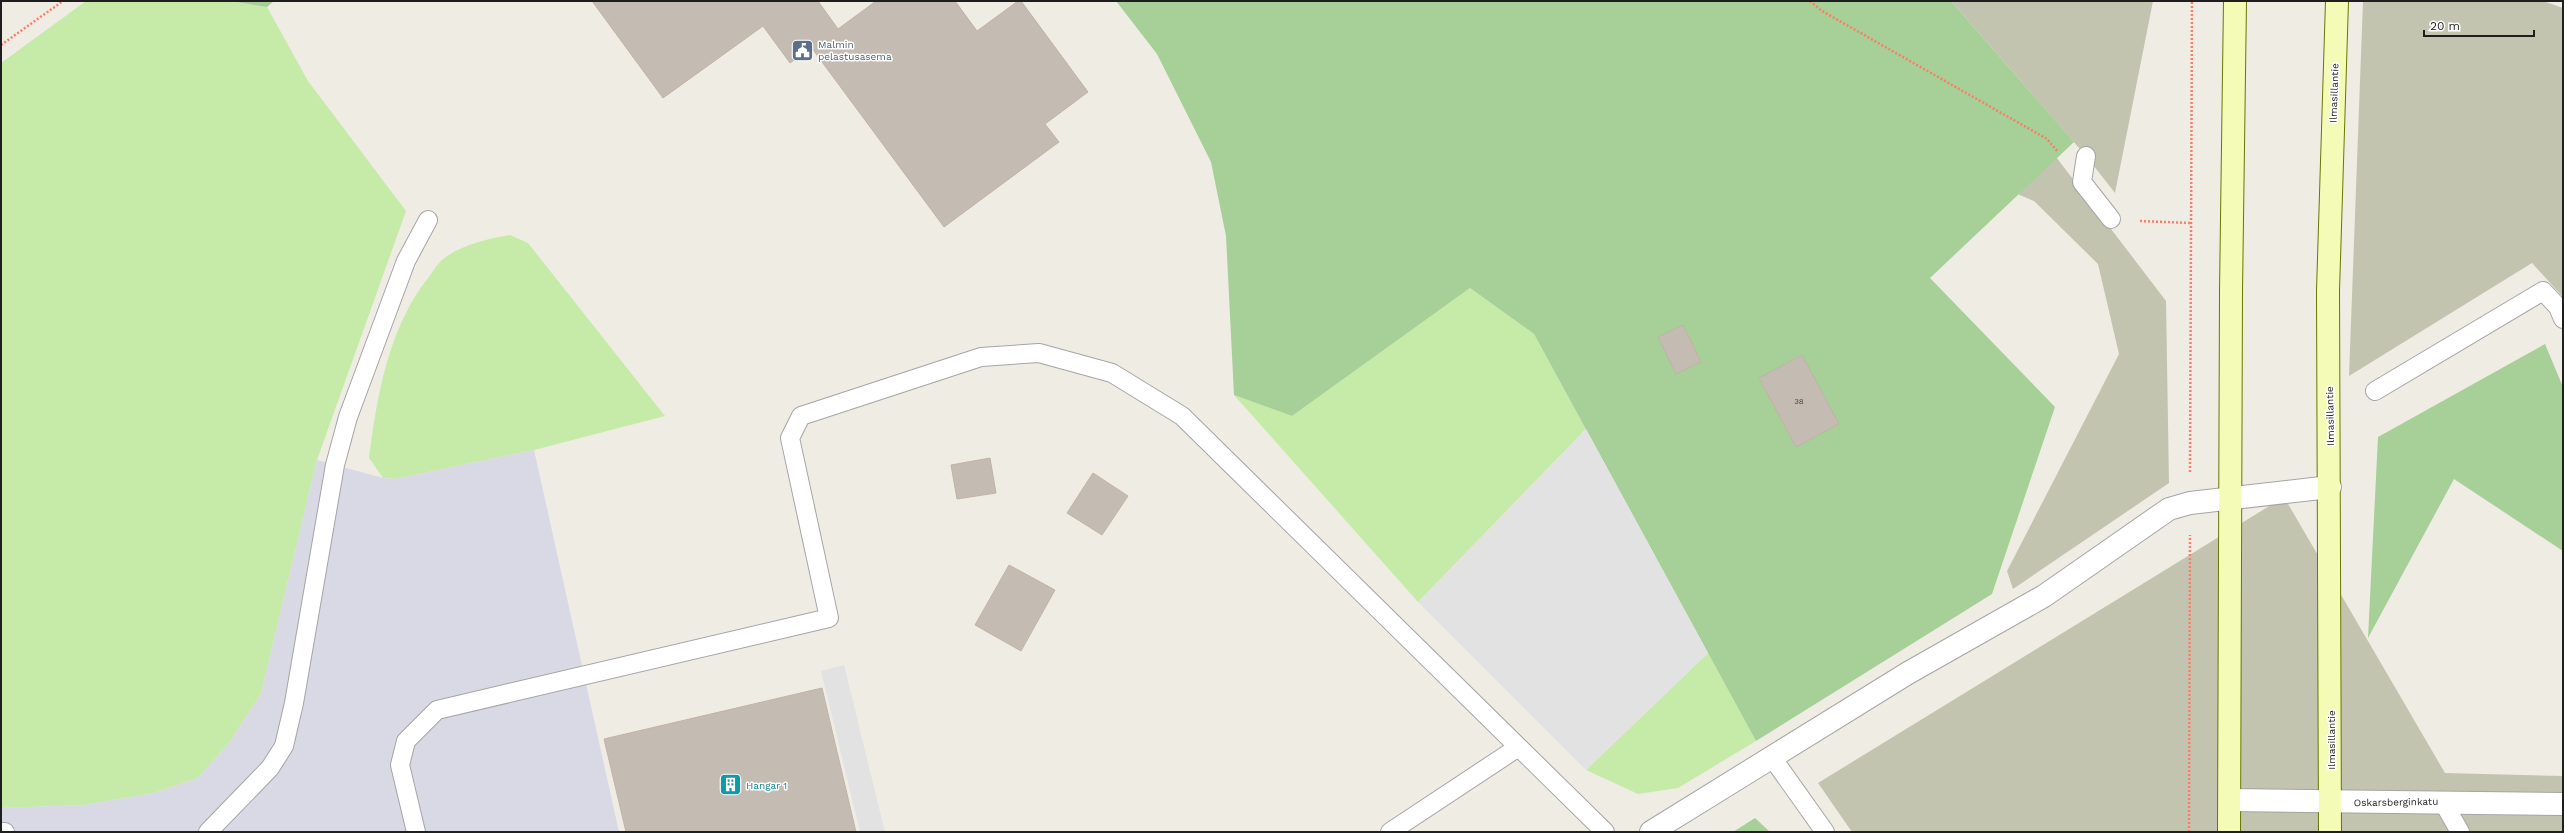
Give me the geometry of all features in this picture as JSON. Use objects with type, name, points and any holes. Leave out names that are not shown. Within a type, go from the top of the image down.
[{"type":"main road","points":[[2229,832],[2230,498],[2235,1]]},
{"type":"main road","name":"Ilmasillantie","points":[[2330,832],[2330,487],[2328,291],[2337,1]]},
{"type":"street","points":[[1651,832],[1771,756],[1908,673],[2044,596],[2169,509],[2190,503],[2330,487]]},
{"type":"street","name":"Oskarsberginkatu","points":[[2230,800],[2331,803],[2443,802],[2563,804]]},
{"type":"lane","points":[[2086,156],[2082,182],[2111,219]]},
{"type":"lane","points":[[208,832],[266,773],[284,746],[294,703],[335,465],[348,417],[406,261],[428,220]]},
{"type":"lane","points":[[2375,391],[2543,291],[2558,307],[2563,319]]},
{"type":"lane","points":[[416,832],[400,766],[406,741],[438,710],[829,618],[790,438],[802,416],[981,357],[1039,353],[1112,373],[1182,416],[1517,748],[1605,832]]},
{"type":"lane","points":[[1390,832],[1517,748]]},
{"type":"lane","points":[[1771,756],[1825,832]]},
{"type":"lane","points":[[2443,802],[2460,832]]},
{"type":"path","points":[[1,45],[63,1]]},
{"type":"path","points":[[1810,1],[1822,11],[2047,139]]},
{"type":"path","points":[[2189,832],[2192,1]]},
{"type":"path","points":[[2111,219],[2191,224]]},
{"type":"shaded area","points":[[1937,1],[2166,301],[2169,483],[2013,589],[2007,571],[2119,354],[2098,264],[2034,201],[1946,164]]},
{"type":"shaded area","points":[[1951,1],[2153,1],[2115,193],[2086,156]]},
{"type":"shaded area","points":[[2363,1],[2543,1],[2563,8],[2563,297],[2532,263],[2349,376]]},
{"type":"shaded area","points":[[1586,429],[1708,653],[1586,770],[1418,602]]},
{"type":"shaded area","points":[[534,450],[619,832],[1,832],[1,808],[84,805],[154,793],[198,778],[229,743],[261,694],[317,460],[383,478],[395,479]]},
{"type":"shaded area","points":[[2284,497],[2445,773],[2563,776],[2563,832],[1852,832],[1818,783]]},
{"type":"shaded area","points":[[844,665],[885,832],[860,832],[821,671]]},
{"type":"green space","points":[[86,1],[230,1],[267,7],[308,81],[406,211],[317,460],[261,694],[229,743],[198,778],[154,793],[84,805],[1,808],[1,63]]},
{"type":"green space","points":[[230,1],[274,1],[267,7]]},
{"type":"green space","points":[[1116,1],[1951,1],[2074,142],[1930,278],[2055,407],[1992,594],[1756,741],[1534,334],[1470,288],[1292,416],[1234,395],[1226,236],[1211,162],[1157,54]]},
{"type":"green space","points":[[510,235],[528,243],[665,416],[534,450],[395,479],[383,478],[369,458],[376,411],[386,364],[403,319],[414,298],[443,259],[467,246],[484,240]]},
{"type":"green space","points":[[1470,288],[1534,334],[1586,429],[1418,602],[1234,395],[1292,416]]},
{"type":"green space","points":[[2545,344],[2563,387],[2563,551],[2454,479],[2368,638],[2378,437]]},
{"type":"green space","points":[[1708,653],[1756,741],[1678,788],[1638,794],[1586,770]]},
{"type":"green space","points":[[1755,818],[1770,832],[1733,832]]},
{"type":"building","points":[[592,1],[818,1],[838,29],[876,1],[955,1],[977,31],[1018,1],[1021,1],[1088,92],[1045,124],[1059,142],[944,227],[811,47],[790,63],[763,26],[663,98]]},
{"type":"building","points":[[1683,325],[1701,362],[1676,374],[1658,337]]},
{"type":"building","points":[[1802,355],[1839,424],[1796,447],[1759,378]]},
{"type":"building","points":[[990,458],[996,493],[957,499],[951,465]]},
{"type":"building","points":[[1093,473],[1128,496],[1102,535],[1067,513]]},
{"type":"building","points":[[1009,565],[1055,590],[1021,651],[975,625]]},
{"type":"building","name":"Hangar 1","points":[[822,688],[856,832],[626,832],[604,739]]},
{"type":"place","name":"Malmin pelastusasema","points":[[802,50]]},
{"type":"place","name":"Hangar 1","points":[[730,785]]}]
